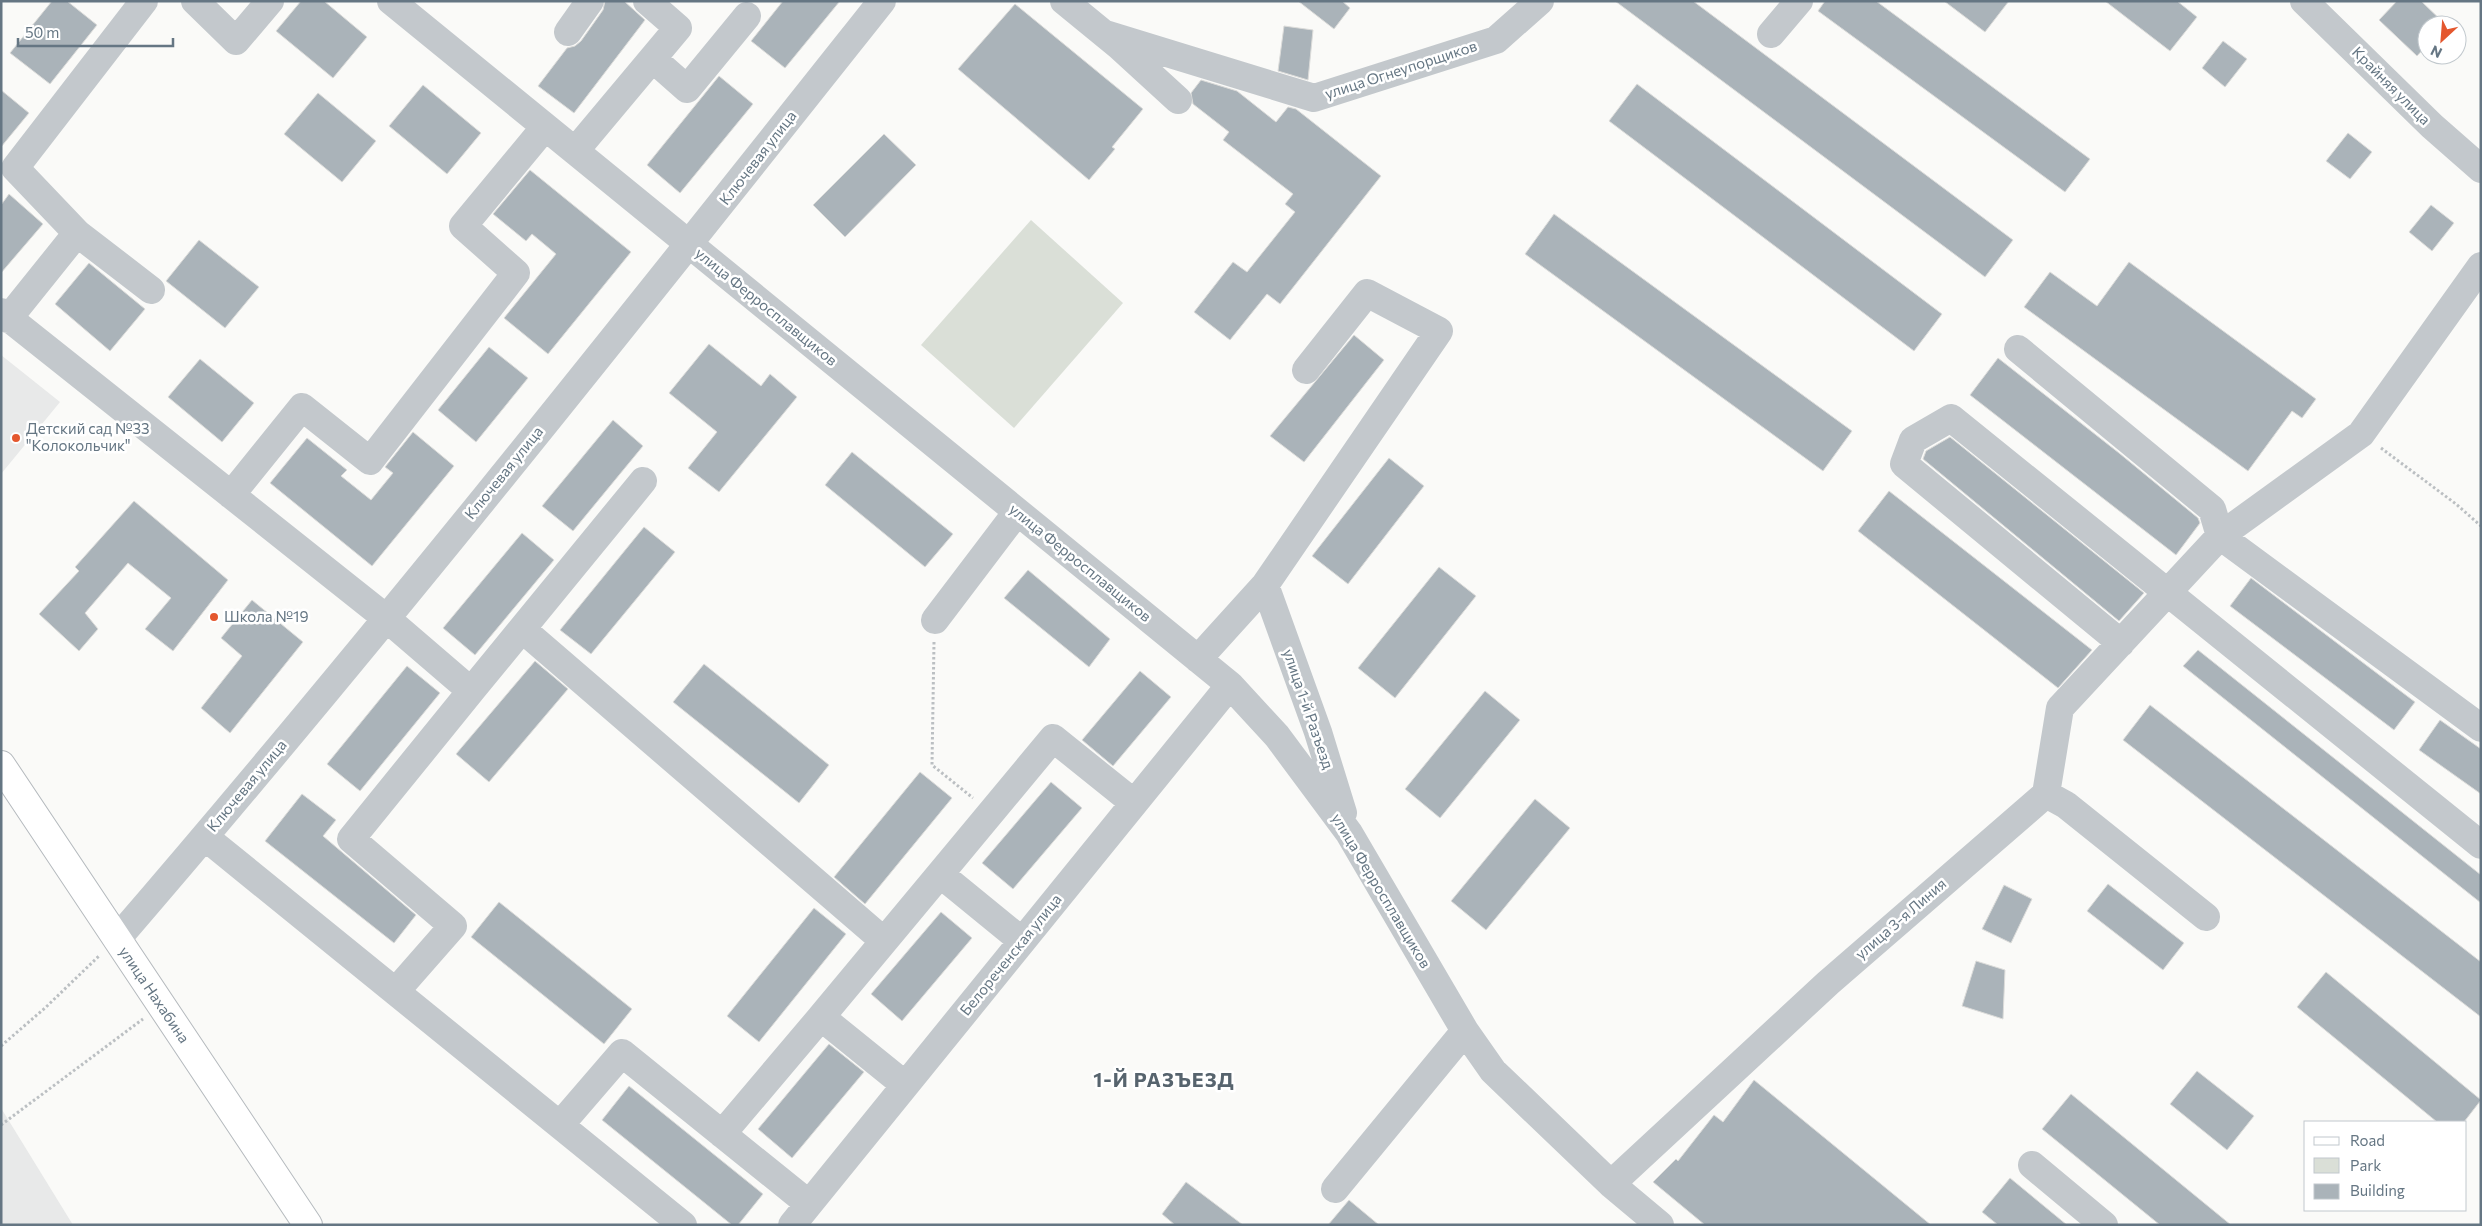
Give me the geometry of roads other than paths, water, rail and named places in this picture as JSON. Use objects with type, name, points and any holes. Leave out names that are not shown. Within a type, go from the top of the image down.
[{"type":"main road","name":"улица Нахабина","points":[[1,765],[308,1225]]},
{"type":"street","points":[[144,1],[15,168],[77,232],[151,290]]},
{"type":"street","points":[[196,1],[236,41],[270,1]]},
{"type":"street","name":"улица Ферросплавщиков","points":[[391,1],[1230,685],[1277,736],[1349,833],[1465,1031],[1493,1071],[1610,1184],[1660,1225]]},
{"type":"street","points":[[568,32],[590,1]]},
{"type":"street","points":[[575,151],[654,59],[678,28],[647,1]]},
{"type":"street","name":"Ключевая улица","points":[[117,939],[205,837],[386,618],[689,244],[882,1]]},
{"type":"street","points":[[1064,1],[1105,34],[1178,100]]},
{"type":"street","name":"улица Огнеупорщиков","points":[[1105,34],[1314,98],[1496,40],[1540,1]]},
{"type":"street","points":[[1771,34],[1799,1]]},
{"type":"street","name":"Крайняя улица","points":[[2304,1],[2432,126],[2481,169]]},
{"type":"street","points":[[654,59],[687,89],[747,16]]},
{"type":"street","points":[[231,495],[302,407],[370,462],[516,274],[463,226],[545,127]]},
{"type":"street","points":[[77,232],[5,315],[386,618],[471,691]]},
{"type":"street","points":[[2206,917],[2066,805],[2046,794],[2060,708],[2220,536],[2361,434],[2481,266]]},
{"type":"street","points":[[1198,659],[1265,585],[1439,331],[1367,293],[1306,370]]},
{"type":"street","points":[[2018,349],[2212,510],[2220,536],[2481,728]]},
{"type":"street","points":[[2121,643],[1904,464],[1913,440],[1951,418],[2481,846]]},
{"type":"street","points":[[396,991],[453,926],[352,839],[643,481]]},
{"type":"street","points":[[935,620],[1017,512]]},
{"type":"street","name":"улица 1-й Разъезд","points":[[1265,585],[1318,732],[1349,833]]},
{"type":"street","points":[[522,629],[884,941]]},
{"type":"street","name":"Белореченская улица","points":[[792,1225],[1230,685]]},
{"type":"street","points":[[722,1134],[1053,738],[1134,803]]},
{"type":"street","name":"улица 3-я Линия","points":[[1610,1184],[1828,983],[2046,794]]},
{"type":"street","points":[[205,837],[683,1225]]},
{"type":"street","points":[[940,874],[1022,941]]},
{"type":"street","points":[[821,1016],[905,1085]]},
{"type":"street","points":[[1335,1189],[1465,1031]]},
{"type":"street","points":[[560,1125],[622,1052],[809,1204]]},
{"type":"street","points":[[2032,1165],[2104,1225]]},
{"type":"place","name":"Детский сад №33 \"Колокольчик\"","points":[[16,438]]},
{"type":"place","name":"Школа №19","points":[[214,617]]},
{"type":"district","name":"1-Й РАЗЪЕЗД","points":[[1164,1080]]}]
